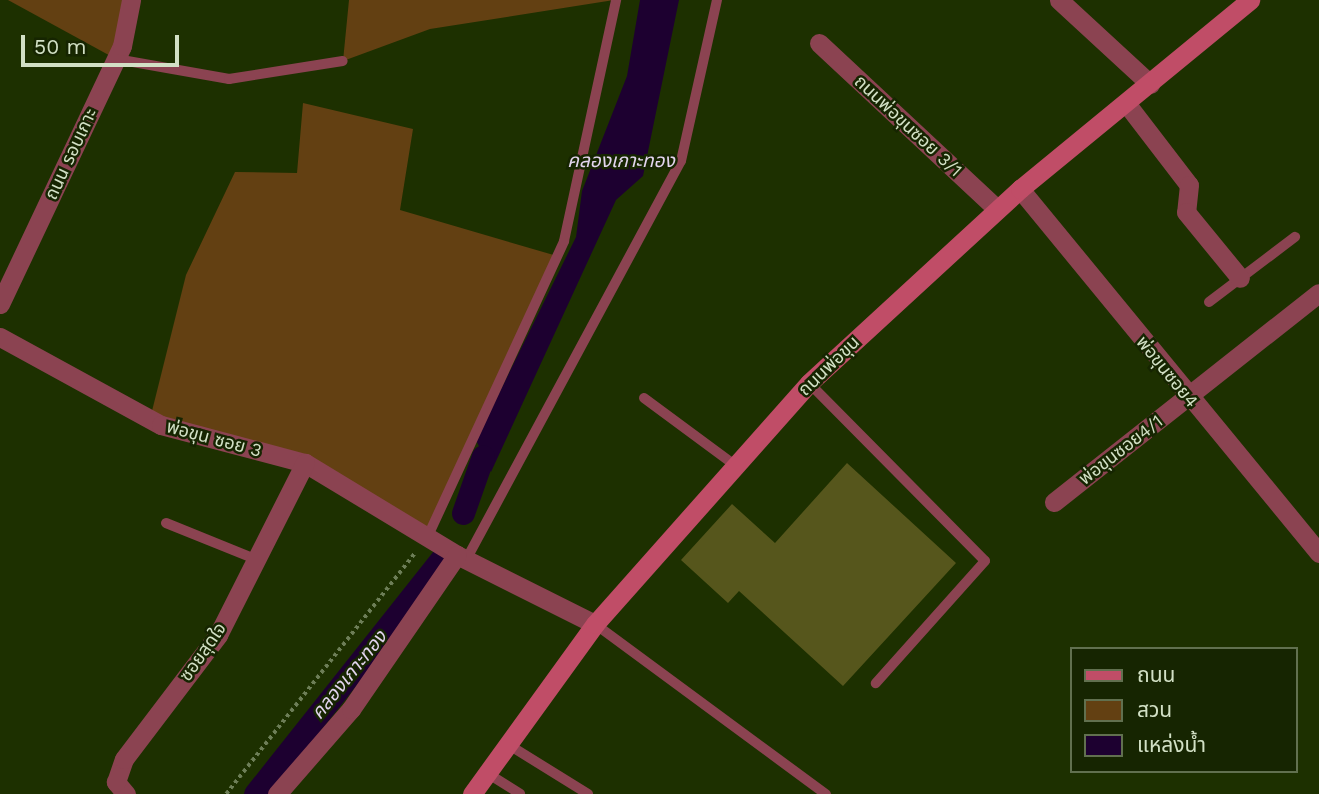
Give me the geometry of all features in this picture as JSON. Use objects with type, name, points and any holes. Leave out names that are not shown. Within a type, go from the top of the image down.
[{"type":"main road","name":"ถนนพ่อขุน","points":[[472,794],[595,624],[732,463],[809,383],[1020,189],[1250,0]]},
{"type":"street","name":"ถนน รอบเกาะ","points":[[0,304],[116,59],[131,0]]},
{"type":"street","points":[[1059,0],[1150,84]]},
{"type":"street","name":"ถนนพ่อขุนซอย 3/1","points":[[819,43],[997,209]]},
{"type":"street","points":[[1126,103],[1189,185],[1186,212],[1240,278]]},
{"type":"street","name":"พ่อขุนซอย4","points":[[1020,189],[1188,399],[1317,548]]},
{"type":"street","name":"พ่อขุนซอย4/1","points":[[1054,502],[1188,399],[1319,293]]},
{"type":"street","name":"พ่อขุน ซอย 3","points":[[0,337],[161,425],[305,463],[461,557]]},
{"type":"street","name":"ซอยสุดใจ","points":[[126,794],[116,782],[124,759],[218,635],[305,463]]},
{"type":"street","points":[[277,794],[351,709],[461,557],[595,624]]},
{"type":"lane","points":[[428,538],[564,241],[616,0]]},
{"type":"lane","points":[[461,557],[681,161],[717,0]]},
{"type":"lane","points":[[116,59],[229,79],[343,61]]},
{"type":"lane","points":[[1209,302],[1295,237]]},
{"type":"lane","points":[[809,383],[985,561],[876,683]]},
{"type":"lane","points":[[644,398],[732,463]]},
{"type":"lane","points":[[166,523],[255,559]]},
{"type":"lane","points":[[595,624],[826,794]]},
{"type":"lane","points":[[509,745],[588,794]]},
{"type":"lane","points":[[487,773],[520,794]]},
{"type":"path","points":[[226,794],[428,538]]},
{"type":"green space","points":[[8,0],[131,0],[116,59]]},
{"type":"green space","points":[[349,0],[614,0],[430,29],[343,61]]},
{"type":"green space","points":[[303,103],[413,129],[400,210],[557,256],[427,536],[307,459],[150,419],[186,275],[235,172],[297,173]]},
{"type":"water","name":"คลองเกาะทอง","points":[[640,0],[679,0],[643,176],[616,200],[491,472],[476,440],[576,237],[582,191],[627,76]]},
{"type":"building","points":[[847,463],[956,563],[843,686],[739,591],[728,603],[681,560],[732,504],[775,543]]},
{"type":"waterway","name":"คลองเกาะทอง","points":[[463,513],[483,456]]},
{"type":"waterway","name":"คลองเกาะทอง","points":[[255,794],[443,557]]}]
